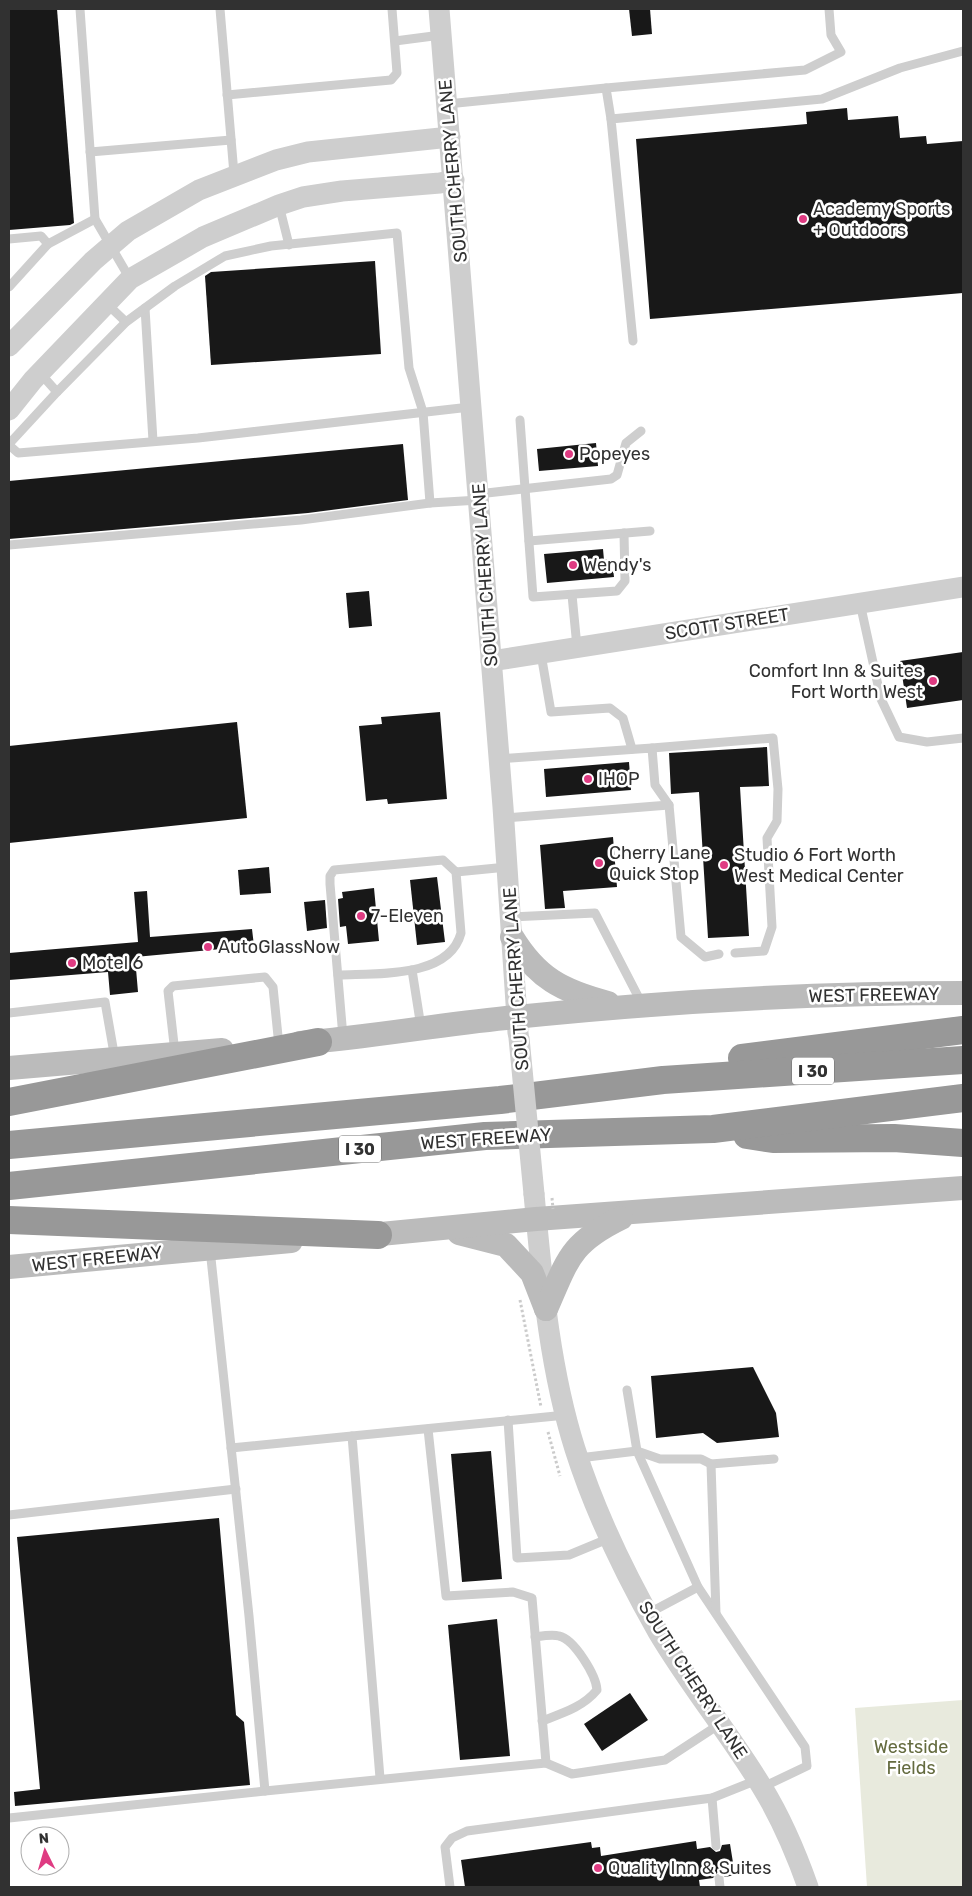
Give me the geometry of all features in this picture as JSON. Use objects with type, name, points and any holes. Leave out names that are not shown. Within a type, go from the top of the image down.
[{"type":"highway","points":[[663,1080],[704,1063],[963,1030]]},
{"type":"highway","points":[[9,1102],[176,1061],[331,1040]]},
{"type":"highway","name":"WEST FREEWAY","points":[[9,1145],[500,1100],[663,1080],[963,1060]]},
{"type":"highway","name":"WEST FREEWAY","points":[[9,1186],[485,1136],[713,1129],[963,1098]]},
{"type":"highway","points":[[713,1129],[773,1139],[894,1138],[963,1143]]},
{"type":"highway","points":[[9,1220],[378,1234]]},
{"type":"main road","points":[[511,927],[526,960],[546,978],[577,995],[635,1007]]},
{"type":"main road","points":[[851,993],[963,981]]},
{"type":"main road","name":"WEST FREEWAY","points":[[331,1040],[421,1028],[518,1027],[635,1007],[851,993],[963,993]]},
{"type":"main road","points":[[9,1068],[115,1059],[176,1061]]},
{"type":"main road","name":"WEST FREEWAY","points":[[9,1268],[536,1219],[963,1188]]},
{"type":"main road","points":[[546,1309],[566,1264],[577,1246],[595,1231],[633,1212]]},
{"type":"main road","points":[[444,1228],[506,1245],[532,1273],[546,1309]]},
{"type":"street","name":"SOUTH CHERRY LANE","points":[[439,9],[504,818],[518,1027],[546,1309],[566,1415],[578,1458],[595,1506],[648,1613],[760,1783],[784,1828],[808,1887]]},
{"type":"street","points":[[9,346],[109,246],[136,226],[199,190],[234,174],[308,152],[450,137]]},
{"type":"street","points":[[9,410],[40,373],[130,279],[203,237],[279,204],[303,197],[342,191],[440,183],[454,180]]},
{"type":"street","name":"SCOTT STREET","points":[[491,661],[963,587]]},
{"type":"lane","points":[[80,9],[95,219],[109,246],[130,279]]},
{"type":"lane","points":[[220,9],[234,174]]},
{"type":"lane","points":[[227,95],[391,80],[397,73],[392,9]]},
{"type":"lane","points":[[448,104],[805,70],[841,52],[832,35],[829,9]]},
{"type":"lane","points":[[395,41],[441,35]]},
{"type":"lane","points":[[611,119],[822,99],[900,68],[963,51]]},
{"type":"lane","points":[[606,88],[611,119],[633,341]]},
{"type":"lane","points":[[90,152],[231,140]]},
{"type":"lane","points":[[279,204],[289,245]]},
{"type":"lane","points":[[9,287],[48,244],[95,219]]},
{"type":"lane","points":[[430,503],[423,412],[409,368],[397,233],[289,245],[224,256],[126,322],[9,444],[18,453],[153,442],[423,412],[472,407]]},
{"type":"lane","points":[[9,239],[40,236],[48,244]]},
{"type":"lane","points":[[106,303],[126,322]]},
{"type":"lane","points":[[145,308],[153,442]]},
{"type":"lane","points":[[40,373],[57,392]]},
{"type":"lane","points":[[520,420],[534,597],[607,593],[617,591],[623,587],[625,581],[624,533]]},
{"type":"lane","points":[[9,545],[301,520],[479,497],[525,488],[611,479],[617,475],[626,443],[642,430]]},
{"type":"lane","points":[[529,541],[650,531]]},
{"type":"lane","points":[[572,595],[578,648]]},
{"type":"lane","points":[[860,603],[881,699],[899,737],[927,742],[963,738]]},
{"type":"lane","points":[[541,653],[551,712],[610,708],[623,718],[632,749]]},
{"type":"lane","points":[[499,759],[773,738],[778,789],[777,821],[767,838],[772,927],[764,951],[735,953]]},
{"type":"lane","points":[[652,748],[655,785],[668,805],[681,937],[705,957],[719,954]]},
{"type":"lane","points":[[504,818],[668,805]]},
{"type":"lane","points":[[331,1040],[338,976],[330,884],[330,876],[334,870],[443,860],[456,872],[461,933],[458,943],[440,962],[412,970],[338,976]]},
{"type":"lane","points":[[456,872],[507,866]]},
{"type":"lane","points":[[511,927],[596,913],[635,1007]]},
{"type":"lane","points":[[412,970],[421,1028]]},
{"type":"lane","points":[[176,1061],[168,991],[173,986],[265,977],[273,986],[279,1047]]},
{"type":"lane","points":[[9,1013],[105,1002],[115,1059]]},
{"type":"lane","points":[[210,1248],[236,1489],[265,1790]]},
{"type":"lane","points":[[450,1887],[445,1847],[452,1838],[467,1831],[712,1798],[807,1766],[805,1746],[698,1587],[637,1451],[627,1390]]},
{"type":"lane","points":[[231,1448],[566,1415]]},
{"type":"lane","points":[[508,1420],[517,1558],[570,1555],[610,1538]]},
{"type":"lane","points":[[428,1428],[446,1596],[513,1592],[532,1598],[546,1763]]},
{"type":"lane","points":[[352,1436],[380,1778]]},
{"type":"lane","points":[[578,1458],[637,1451],[660,1459],[701,1459],[711,1464],[774,1459]]},
{"type":"lane","points":[[711,1464],[716,1613]]},
{"type":"lane","points":[[9,1515],[236,1489]]},
{"type":"lane","points":[[648,1613],[698,1587]]},
{"type":"lane","points":[[535,1637],[558,1635],[565,1638],[577,1651],[596,1679],[597,1690],[589,1699],[570,1711],[542,1721]]},
{"type":"lane","points":[[9,1818],[380,1778],[546,1763],[572,1774],[665,1760],[720,1724]]},
{"type":"lane","points":[[712,1798],[716,1846]]},
{"type":"lane","points":[[719,1878],[720,1887]]},
{"type":"path","points":[[519,1291],[542,1407]]},
{"type":"path","points":[[548,1432],[560,1476]]},
{"type":"green space","name":"Westside Fields","points":[[963,1700],[963,1887],[867,1887],[855,1708]]},
{"type":"building","points":[[9,9],[57,9],[74,223],[70,225],[9,230]]},
{"type":"building","points":[[629,9],[650,9],[652,34],[632,36]]},
{"type":"building","name":"Academy Sports + Outdoors","points":[[847,108],[848,120],[898,116],[900,138],[926,136],[927,144],[963,141],[963,293],[650,319],[636,139],[807,124],[806,112]]},
{"type":"building","points":[[375,261],[381,354],[211,365],[205,276],[211,272]]},
{"type":"building","points":[[596,443],[598,466],[539,471],[537,449]]},
{"type":"building","points":[[403,444],[408,500],[308,513],[9,539],[9,481]]},
{"type":"building","points":[[603,549],[604,560],[612,559],[614,577],[547,583],[544,554]]},
{"type":"building","points":[[369,591],[372,626],[349,628],[346,593]]},
{"type":"building","name":"Comfort Inn & Suites Fort Worth West","points":[[963,652],[963,700],[907,708],[900,661]]},
{"type":"building","points":[[440,712],[447,799],[388,804],[387,799],[366,801],[359,726],[382,724],[381,717]]},
{"type":"building","points":[[237,722],[247,818],[9,843],[9,746]]},
{"type":"building","name":"Studio 6 Fort Worth West Medical Center","points":[[767,747],[769,786],[740,787],[749,936],[708,938],[699,792],[671,794],[669,753]]},
{"type":"building","name":"IHOP","points":[[629,762],[631,790],[546,797],[544,769]]},
{"type":"building","points":[[613,837],[617,887],[563,891],[565,908],[545,909],[540,845]]},
{"type":"building","points":[[269,867],[271,893],[240,895],[238,870]]},
{"type":"building","points":[[437,877],[445,942],[417,945],[410,880]]},
{"type":"building","name":"7-Eleven","points":[[374,888],[379,941],[348,944],[346,926],[340,927],[338,899],[343,898],[342,892]]},
{"type":"building","points":[[147,891],[150,937],[252,929],[254,946],[135,957],[138,992],[110,995],[108,972],[9,980],[9,953],[138,942],[134,892]]},
{"type":"building","points":[[325,900],[327,928],[307,931],[304,902]]},
{"type":"building","points":[[753,1367],[776,1413],[779,1437],[717,1443],[703,1433],[656,1438],[651,1376]]},
{"type":"building","points":[[491,1451],[502,1579],[462,1582],[451,1454]]},
{"type":"building","points":[[219,1518],[236,1715],[244,1722],[250,1785],[15,1806],[14,1792],[40,1789],[17,1537]]},
{"type":"building","points":[[497,1619],[510,1756],[460,1760],[448,1625]]},
{"type":"building","points":[[630,1693],[648,1720],[602,1751],[584,1724]]},
{"type":"building","name":"Quality Inn & Suites","points":[[696,1841],[697,1849],[710,1847],[716,1852],[720,1851],[722,1845],[730,1844],[735,1875],[725,1877],[718,1872],[713,1878],[699,1880],[700,1887],[465,1887],[461,1860],[591,1842],[592,1848],[600,1847],[601,1856]]},
{"type":"place","name":"Academy Sports + Outdoors","points":[[803,219]]},
{"type":"place","name":"Popeyes","points":[[569,454]]},
{"type":"place","name":"Wendy's","points":[[573,565]]},
{"type":"place","name":"Comfort Inn & Suites Fort Worth West","points":[[933,681]]},
{"type":"place","name":"IHOP","points":[[588,779]]},
{"type":"place","name":"Cherry Lane Quick Stop","points":[[599,863]]},
{"type":"place","name":"Studio 6 Fort Worth West Medical Center","points":[[724,865]]},
{"type":"place","name":"7-Eleven","points":[[361,916]]},
{"type":"place","name":"AutoGlassNow","points":[[208,947]]},
{"type":"place","name":"Motel 6","points":[[72,963]]},
{"type":"place","name":"Quality Inn & Suites","points":[[598,1868]]}]
